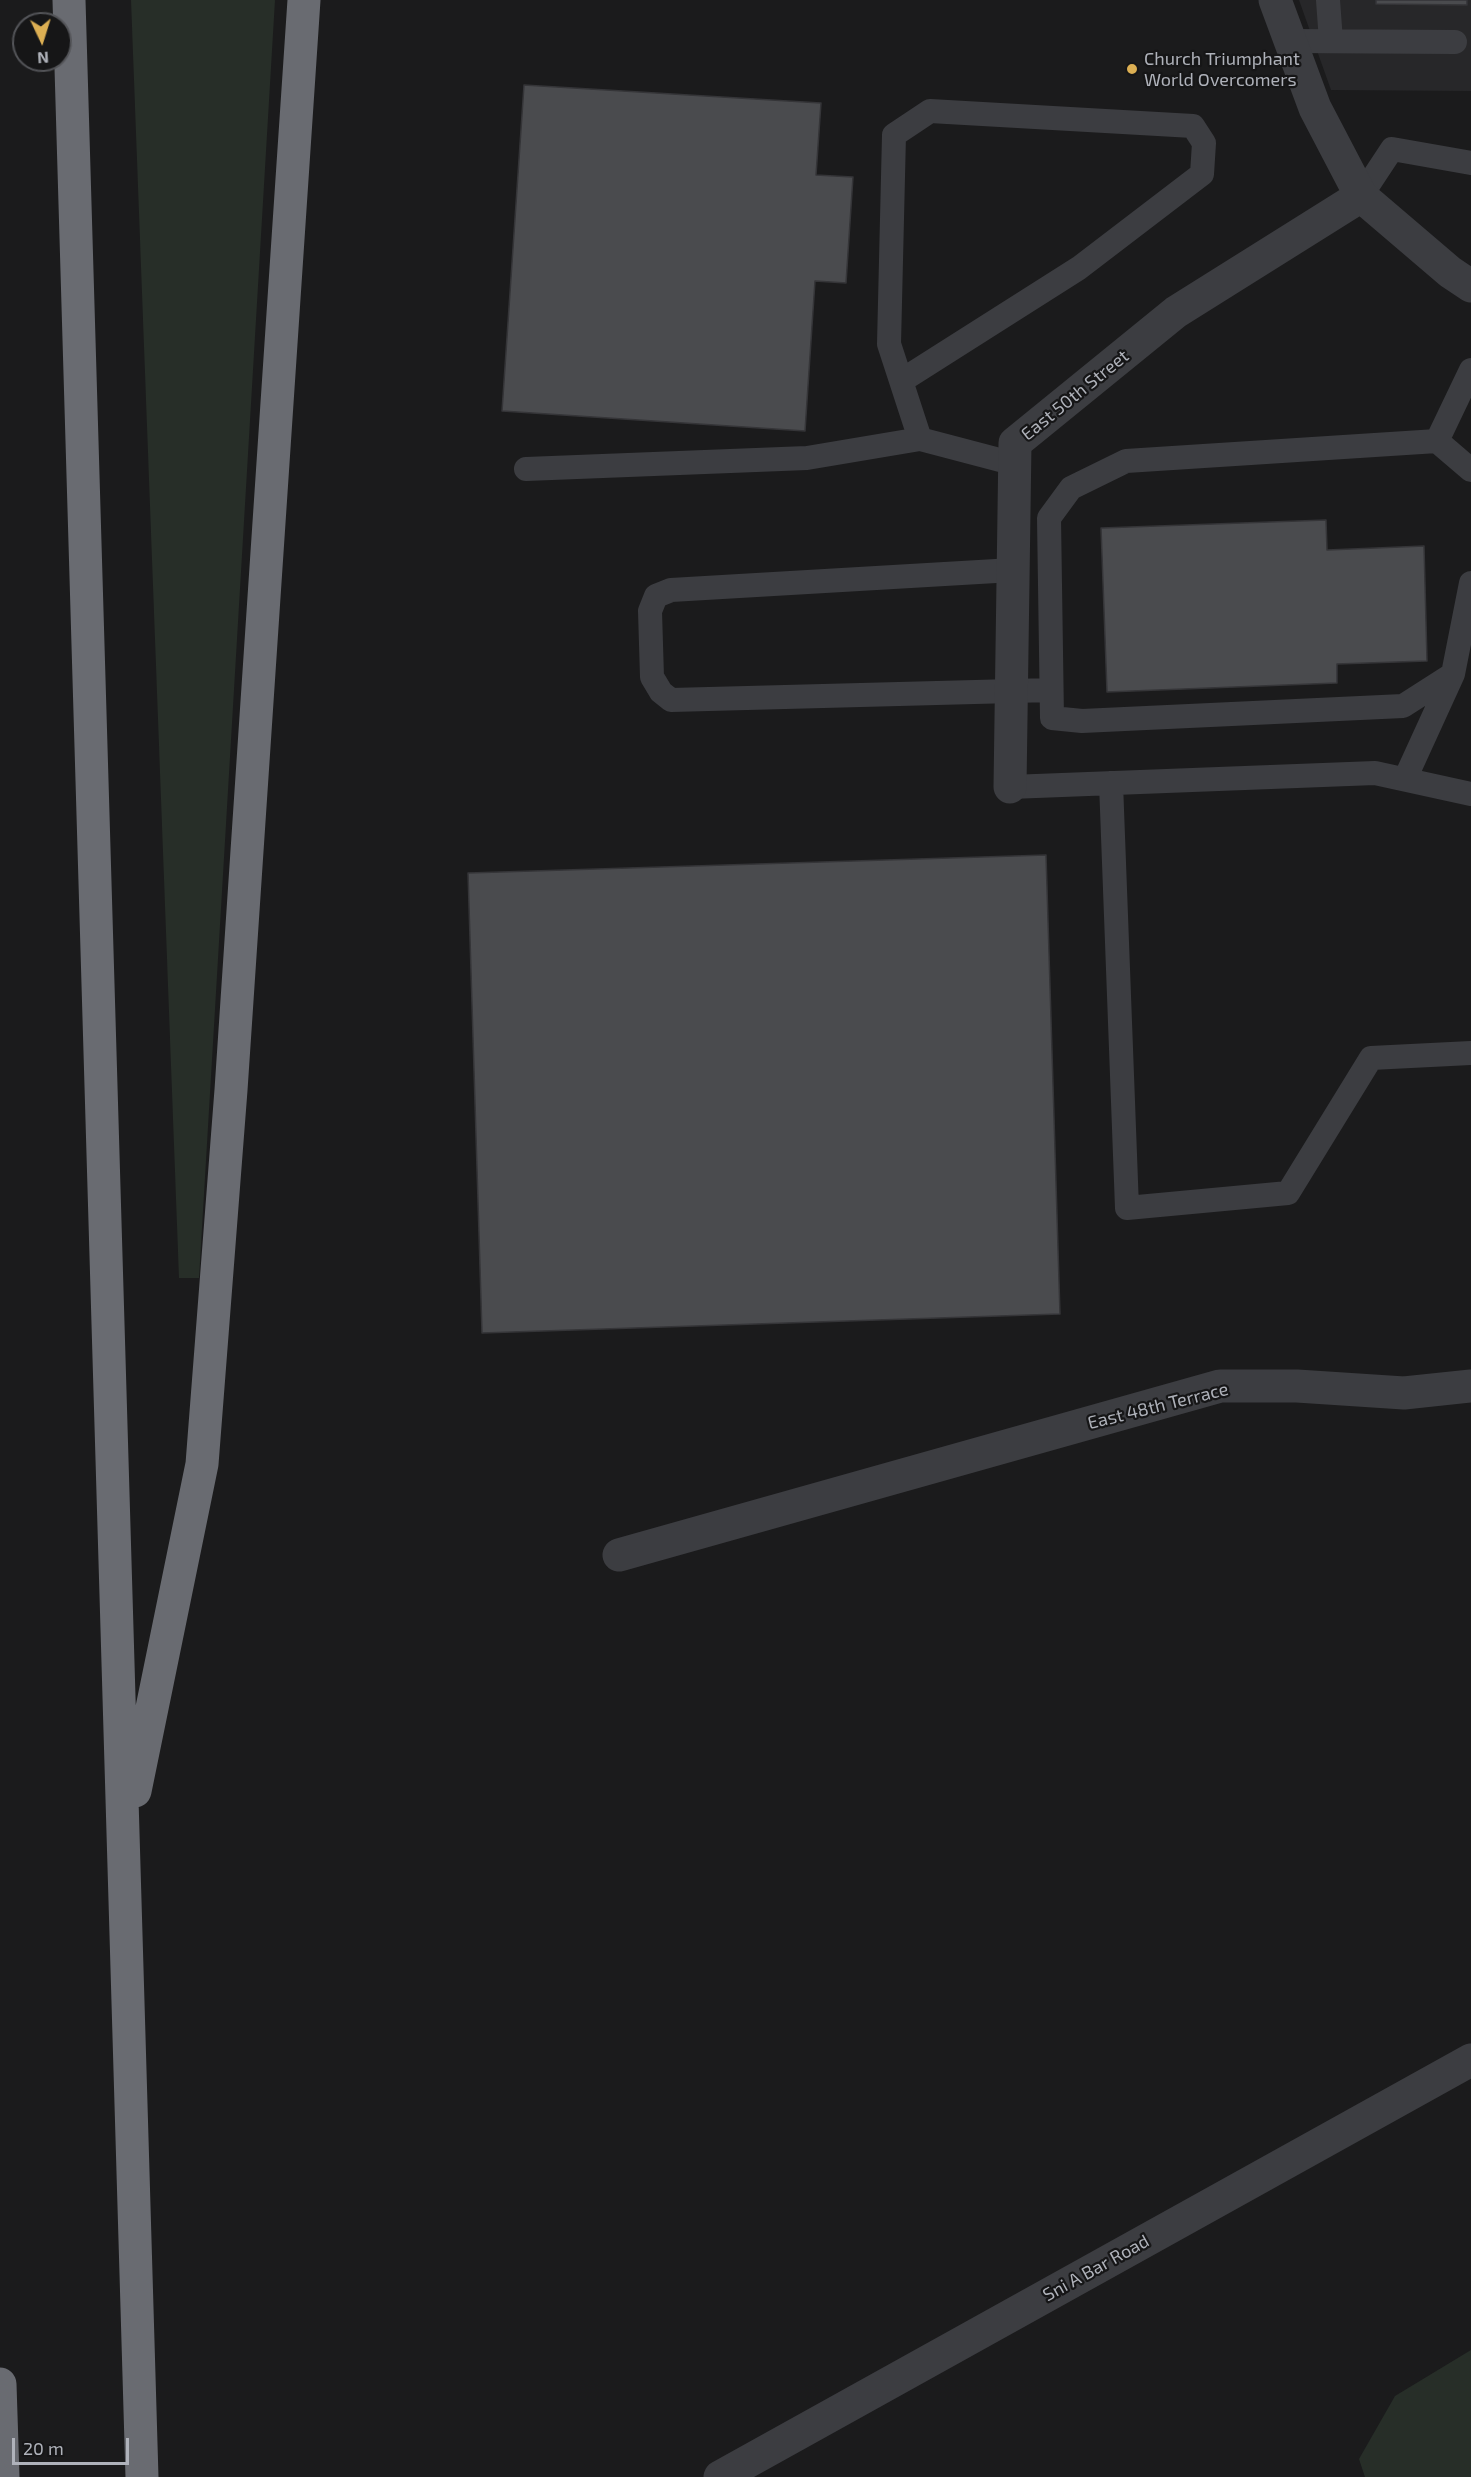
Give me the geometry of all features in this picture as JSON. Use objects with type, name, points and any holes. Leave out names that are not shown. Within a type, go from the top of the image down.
[{"type":"highway","points":[[69,0],[142,2477]]},
{"type":"highway","points":[[124,1846],[202,1464],[231,1090],[304,0]]},
{"type":"highway","points":[[0,2384],[3,2477]]},
{"type":"street","points":[[1275,0],[1315,108],[1361,196],[1450,272],[1471,286]]},
{"type":"street","name":"East 50th Street","points":[[1010,787],[1015,443],[1176,312],[1361,196]]},
{"type":"street","name":"East 48th Terrace","points":[[619,1555],[1220,1386],[1297,1386],[1404,1393],[1471,1386]]},
{"type":"street","name":"Sni A Bar Road","points":[[720,2477],[1471,2060]]},
{"type":"lane","points":[[1328,0],[1330,41]]},
{"type":"lane","points":[[1290,41],[1455,42]]},
{"type":"lane","points":[[901,381],[1079,268],[1202,174],[1204,143],[1193,126],[930,111],[894,135],[889,344],[901,381],[920,439]]},
{"type":"lane","points":[[1361,196],[1392,149],[1471,163]]},
{"type":"lane","points":[[1437,441],[1471,370]]},
{"type":"lane","points":[[526,469],[807,458],[920,439],[1015,464]]},
{"type":"lane","points":[[1454,674],[1402,705],[1082,721],[1052,718],[1048,518],[1071,488],[1126,461],[1437,441],[1471,470]]},
{"type":"lane","points":[[1013,570],[671,590],[656,596],[650,611],[652,677],[661,692],[671,700],[1051,690]]},
{"type":"lane","points":[[1405,779],[1454,674],[1471,583]]},
{"type":"lane","points":[[1010,787],[1375,773],[1471,794]]},
{"type":"lane","points":[[1112,783],[1127,1208],[1288,1193],[1371,1058],[1471,1053]]},
{"type":"shaded area","points":[[131,0],[275,0],[199,1278],[179,1278]]},
{"type":"shaded area","points":[[1299,0],[1471,0],[1471,91],[1331,90]]},
{"type":"shaded area","points":[[1471,2350],[1471,2477],[1365,2477],[1359,2459],[1395,2396]]},
{"type":"building","points":[[1376,0],[1467,0],[1467,5],[1376,4]]},
{"type":"building","points":[[524,85],[821,103],[816,175],[853,177],[846,283],[815,281],[805,431],[502,411]]},
{"type":"building","points":[[1326,520],[1327,550],[1424,546],[1427,661],[1337,664],[1337,683],[1107,692],[1101,528]]},
{"type":"building","points":[[1046,855],[1060,1314],[482,1333],[468,873]]},
{"type":"place","name":"Church Triumphant World Overcomers","points":[[1132,69]]}]
